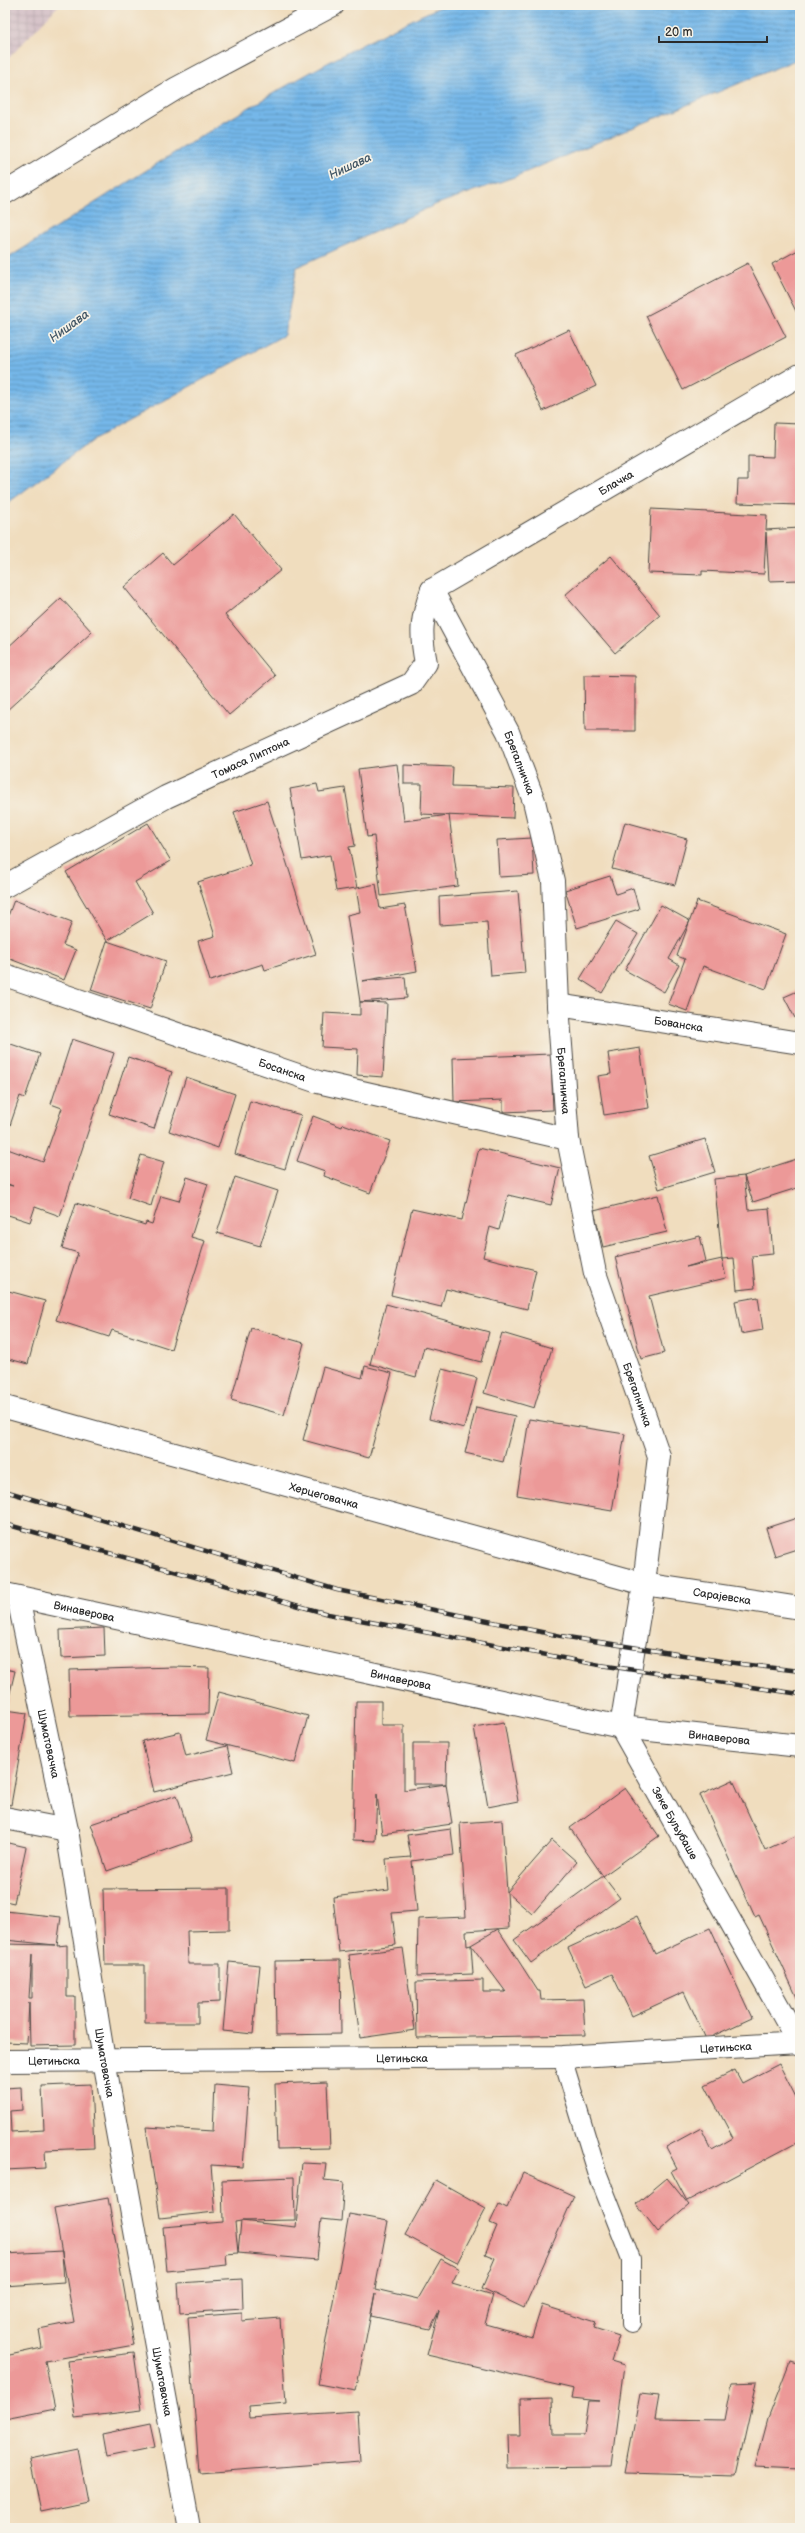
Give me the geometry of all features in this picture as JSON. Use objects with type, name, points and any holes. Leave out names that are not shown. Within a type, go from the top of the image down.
[{"type":"street","points":[[5,193],[178,88],[333,5]]},
{"type":"street","name":"Блачка","points":[[432,590],[800,375]]},
{"type":"street","name":"Томаса Липтона","points":[[5,886],[166,797],[411,684],[426,663],[421,636],[423,613],[432,590]]},
{"type":"street","name":"Брегалничка","points":[[432,590],[508,732],[534,801],[553,881],[558,1005],[568,1138],[595,1273],[659,1456],[644,1584]]},
{"type":"street","name":"Босанска","points":[[5,974],[318,1082],[568,1138]]},
{"type":"street","name":"Бованска","points":[[558,1005],[800,1042]]},
{"type":"street","name":"Херцеговачка","points":[[5,1407],[644,1584]]},
{"type":"street","points":[[621,1727],[644,1584]]},
{"type":"street","name":"Сарајевска","points":[[644,1584],[800,1608]]},
{"type":"street","name":"Винаверова","points":[[11,1596],[621,1727],[800,1746]]},
{"type":"street","name":"Шуматовачка","points":[[11,1596],[67,1830],[104,2060],[189,2528]]},
{"type":"street","name":"Зеке Буљубаше","points":[[621,1727],[799,2044]]},
{"type":"street","points":[[5,1818],[67,1830]]},
{"type":"street","name":"Цетињска","points":[[5,2061],[562,2057],[799,2044]]},
{"type":"lane","points":[[562,2057],[597,2172],[631,2259],[631,2324]]},
{"type":"shaded area","points":[[5,5],[59,5],[5,62]]},
{"type":"water","name":"Нишава","points":[[444,5],[800,5],[800,58],[514,177],[437,204],[297,267],[284,335],[94,439],[5,505],[5,260],[166,158],[275,92],[387,32]]},
{"type":"building","points":[[800,249],[800,319],[772,264]]},
{"type":"building","points":[[748,263],[786,337],[683,390],[646,316]]},
{"type":"building","points":[[569,330],[596,386],[543,411],[516,355]]},
{"type":"building","points":[[774,423],[800,424],[800,505],[737,503],[738,480],[748,480],[748,456],[773,457]]},
{"type":"building","points":[[651,509],[767,515],[766,530],[800,528],[800,580],[769,581],[766,532],[764,574],[702,571],[702,575],[648,573]]},
{"type":"building","points":[[234,514],[281,570],[225,615],[275,676],[229,715],[124,587],[163,553],[173,565]]},
{"type":"building","points":[[611,556],[660,615],[615,653],[565,595]]},
{"type":"building","points":[[61,598],[92,632],[5,712],[5,650]]},
{"type":"building","points":[[584,675],[635,676],[635,731],[585,731]]},
{"type":"building","points":[[397,764],[404,821],[449,815],[458,886],[381,896],[374,836],[367,837],[358,769]]},
{"type":"building","points":[[404,765],[453,767],[452,786],[514,788],[513,818],[421,814],[422,784],[404,784]]},
{"type":"building","points":[[317,784],[319,792],[345,788],[355,846],[349,847],[357,888],[376,884],[380,909],[405,905],[417,971],[362,981],[405,977],[407,998],[360,1002],[347,915],[360,912],[356,888],[336,891],[330,855],[302,860],[290,789]]},
{"type":"building","points":[[267,801],[316,954],[265,970],[263,964],[210,981],[198,941],[215,936],[198,882],[251,865],[234,812]]},
{"type":"building","points":[[625,822],[687,839],[675,885],[612,869]]},
{"type":"building","points":[[148,823],[171,861],[135,882],[153,913],[107,941],[66,872]]},
{"type":"building","points":[[532,838],[534,875],[499,877],[497,840]]},
{"type":"building","points":[[610,876],[616,894],[633,888],[639,909],[577,928],[565,890]]},
{"type":"building","points":[[518,891],[525,973],[491,976],[487,922],[440,925],[439,897]]},
{"type":"building","points":[[14,900],[72,922],[63,945],[76,950],[64,980],[5,957],[5,915],[8,916]]},
{"type":"building","points":[[697,901],[786,934],[766,989],[703,966],[687,1011],[668,1004],[685,959],[677,956]]},
{"type":"building","points":[[661,905],[690,921],[669,959],[679,965],[664,992],[625,970]]},
{"type":"building","points":[[616,921],[638,934],[602,993],[580,979]]},
{"type":"building","points":[[107,941],[166,961],[150,1009],[91,990]]},
{"type":"building","points":[[800,990],[800,1016],[795,1018],[784,997]]},
{"type":"building","points":[[360,1002],[387,1003],[383,1077],[357,1075],[358,1049],[322,1047],[324,1013],[360,1015]]},
{"type":"building","points":[[72,1039],[114,1053],[60,1216],[35,1207],[30,1222],[5,1214],[5,1184],[13,1186],[5,1183],[5,1148],[43,1162],[62,1108],[51,1104]]},
{"type":"building","points":[[5,1042],[40,1054],[25,1098],[20,1096],[5,1140]]},
{"type":"building","points":[[640,1048],[649,1108],[604,1115],[598,1076],[611,1074],[608,1053]]},
{"type":"building","points":[[551,1054],[553,1110],[503,1112],[503,1100],[454,1102],[453,1058]]},
{"type":"building","points":[[128,1057],[172,1072],[154,1129],[109,1114]]},
{"type":"building","points":[[186,1077],[235,1094],[218,1148],[169,1131]]},
{"type":"building","points":[[250,1101],[301,1115],[285,1169],[235,1154]]},
{"type":"building","points":[[313,1116],[342,1127],[343,1124],[390,1141],[370,1193],[324,1176],[325,1171],[297,1161]]},
{"type":"building","points":[[705,1139],[715,1172],[659,1189],[649,1156]]},
{"type":"building","points":[[479,1148],[560,1168],[551,1205],[508,1195],[499,1230],[490,1227],[483,1257],[536,1270],[527,1309],[446,1289],[441,1307],[391,1295],[412,1209],[462,1220]]},
{"type":"building","points":[[141,1155],[164,1162],[151,1206],[128,1198]]},
{"type":"building","points":[[800,1158],[800,1187],[753,1202],[744,1176]]},
{"type":"building","points":[[744,1176],[748,1210],[769,1208],[773,1254],[752,1256],[755,1288],[737,1290],[734,1258],[722,1259],[714,1179]]},
{"type":"building","points":[[187,1177],[208,1184],[191,1237],[205,1241],[171,1349],[112,1330],[109,1337],[56,1320],[78,1253],[62,1248],[76,1203],[145,1225],[146,1222],[152,1224],[161,1196],[179,1201]]},
{"type":"building","points":[[235,1177],[278,1191],[260,1246],[217,1233]]},
{"type":"building","points":[[658,1195],[667,1232],[603,1247],[594,1211]]},
{"type":"building","points":[[700,1236],[706,1261],[686,1267],[722,1259],[726,1278],[649,1296],[664,1353],[641,1359],[615,1257]]},
{"type":"building","points":[[5,1290],[45,1301],[28,1364],[5,1358]]},
{"type":"building","points":[[758,1297],[763,1330],[741,1334],[735,1301]]},
{"type":"building","points":[[386,1304],[489,1332],[481,1362],[424,1347],[416,1377],[370,1364]]},
{"type":"building","points":[[251,1328],[304,1343],[284,1415],[231,1400]]},
{"type":"building","points":[[502,1333],[552,1348],[534,1408],[484,1393]]},
{"type":"building","points":[[365,1366],[392,1373],[369,1458],[303,1440],[323,1367],[362,1378]]},
{"type":"building","points":[[442,1369],[477,1378],[464,1428],[429,1419]]},
{"type":"building","points":[[476,1407],[515,1416],[503,1462],[465,1453]]},
{"type":"building","points":[[529,1419],[625,1434],[612,1511],[517,1495]]},
{"type":"building","points":[[800,1517],[800,1548],[775,1556],[766,1528]]},
{"type":"building","points":[[104,1628],[105,1656],[61,1658],[60,1630]]},
{"type":"building","points":[[174,1667],[209,1668],[208,1714],[70,1716],[69,1670]]},
{"type":"building","points":[[5,1669],[15,1671],[6,1710],[27,1713],[11,1805],[5,1804]]},
{"type":"building","points":[[219,1692],[308,1716],[295,1763],[206,1740]]},
{"type":"building","points":[[356,1701],[381,1701],[381,1725],[404,1725],[404,1790],[446,1784],[452,1824],[382,1834],[377,1794],[375,1841],[353,1840]]},
{"type":"building","points":[[504,1722],[518,1801],[488,1807],[474,1727]]},
{"type":"building","points":[[180,1732],[186,1756],[227,1746],[233,1772],[154,1792],[142,1741]]},
{"type":"building","points":[[413,1743],[447,1743],[446,1784],[413,1784]]},
{"type":"building","points":[[733,1780],[765,1850],[800,1834],[800,2004],[759,1915],[755,1917],[700,1795]]},
{"type":"building","points":[[625,1788],[659,1836],[603,1876],[570,1828]]},
{"type":"building","points":[[177,1795],[192,1841],[107,1871],[91,1824]]},
{"type":"building","points":[[502,1820],[509,1928],[466,1931],[467,1946],[471,1945],[473,1974],[417,1976],[418,1919],[466,1917],[460,1823]]},
{"type":"building","points":[[451,1829],[454,1855],[412,1861],[417,1911],[392,1913],[396,1945],[339,1952],[333,1897],[389,1890],[386,1859],[411,1857],[407,1835]]},
{"type":"building","points":[[552,1840],[577,1862],[532,1914],[507,1892]]},
{"type":"building","points":[[5,1842],[26,1847],[14,1903],[5,1901]]},
{"type":"building","points":[[603,1876],[620,1898],[531,1963],[514,1940]]},
{"type":"building","points":[[229,1888],[229,1930],[187,1931],[188,1964],[220,1964],[220,2002],[198,2003],[198,2023],[145,2023],[145,1965],[105,1965],[103,1889]]},
{"type":"building","points":[[5,1911],[61,1917],[57,1946],[67,1945],[67,1997],[75,1997],[75,2045],[30,2046],[29,2002],[27,2043],[5,2042],[5,1944],[55,1945],[5,1940]],"holes":[[[32,1954],[32,1998],[29,1998]]]},
{"type":"building","points":[[637,1916],[655,1954],[710,1928],[752,2018],[706,2039],[684,1992],[632,2016],[612,1974],[586,1986],[568,1948]]},
{"type":"building","points":[[498,1929],[538,1991],[540,1991],[541,2000],[583,1999],[585,2035],[417,2038],[416,1982],[483,1980],[483,1992],[506,1992],[471,1945]]},
{"type":"building","points":[[403,1948],[415,2030],[360,2038],[349,1955]]},
{"type":"building","points":[[340,1960],[341,2034],[276,2035],[275,1961]]},
{"type":"building","points":[[229,1962],[260,1965],[253,2034],[223,2031]]},
{"type":"building","points":[[779,2064],[800,2105],[800,2141],[687,2201],[671,2171],[677,2168],[666,2147],[701,2128],[712,2150],[733,2138],[705,2085],[735,2070],[742,2083]]},
{"type":"building","points":[[327,2082],[330,2148],[277,2149],[275,2084]]},
{"type":"building","points":[[91,2084],[94,2148],[45,2150],[46,2168],[5,2170],[5,2088],[21,2087],[22,2110],[10,2111],[11,2132],[44,2130],[42,2086]]},
{"type":"building","points":[[215,2085],[249,2088],[243,2167],[211,2165],[215,2212],[160,2218],[146,2127],[213,2131]]},
{"type":"building","points":[[302,2163],[326,2164],[324,2180],[344,2182],[341,2221],[321,2219],[317,2260],[238,2253],[241,2221],[296,2227]]},
{"type":"building","points":[[523,2173],[574,2196],[524,2308],[482,2288],[495,2258],[485,2254],[497,2226],[490,2223],[499,2204],[507,2208]]},
{"type":"building","points":[[294,2177],[295,2220],[235,2222],[238,2253],[226,2254],[227,2265],[167,2271],[163,2227],[223,2222],[222,2180]]},
{"type":"building","points":[[667,2178],[689,2205],[658,2232],[636,2204]]},
{"type":"building","points":[[436,2180],[486,2208],[457,2263],[405,2235]]},
{"type":"building","points":[[108,2198],[134,2345],[45,2361],[55,2409],[5,2419],[5,2356],[42,2348],[39,2329],[74,2322],[54,2208]]},
{"type":"building","points":[[349,2214],[388,2221],[375,2289],[418,2299],[441,2259],[459,2269],[452,2283],[493,2295],[485,2324],[532,2337],[542,2305],[596,2322],[594,2328],[619,2336],[611,2361],[624,2365],[611,2467],[508,2468],[507,2436],[521,2436],[520,2399],[552,2398],[553,2435],[584,2435],[589,2401],[600,2401],[572,2398],[574,2389],[427,2355],[439,2311],[430,2329],[371,2316],[375,2293],[356,2391],[318,2384]]},
{"type":"building","points":[[62,2251],[64,2282],[5,2286],[5,2254]]},
{"type":"building","points":[[242,2279],[243,2309],[180,2313],[178,2283]]},
{"type":"building","points":[[242,2313],[242,2321],[280,2318],[286,2403],[249,2406],[250,2418],[357,2411],[360,2461],[199,2473],[188,2317]]},
{"type":"building","points":[[134,2353],[142,2410],[75,2418],[68,2361]]},
{"type":"building","points":[[790,2362],[800,2365],[800,2470],[755,2468],[768,2419]]},
{"type":"building","points":[[757,2382],[736,2476],[625,2473],[640,2394],[659,2396],[655,2419],[725,2420],[732,2383]]},
{"type":"building","points":[[150,2424],[155,2447],[106,2457],[102,2434]]},
{"type":"building","points":[[78,2449],[88,2501],[41,2511],[30,2459]]},
{"type":"railway","points":[[5,1491],[337,1590],[561,1636],[741,1664],[800,1671]]},
{"type":"railway","points":[[5,1524],[328,1614],[600,1665],[800,1694]]}]
